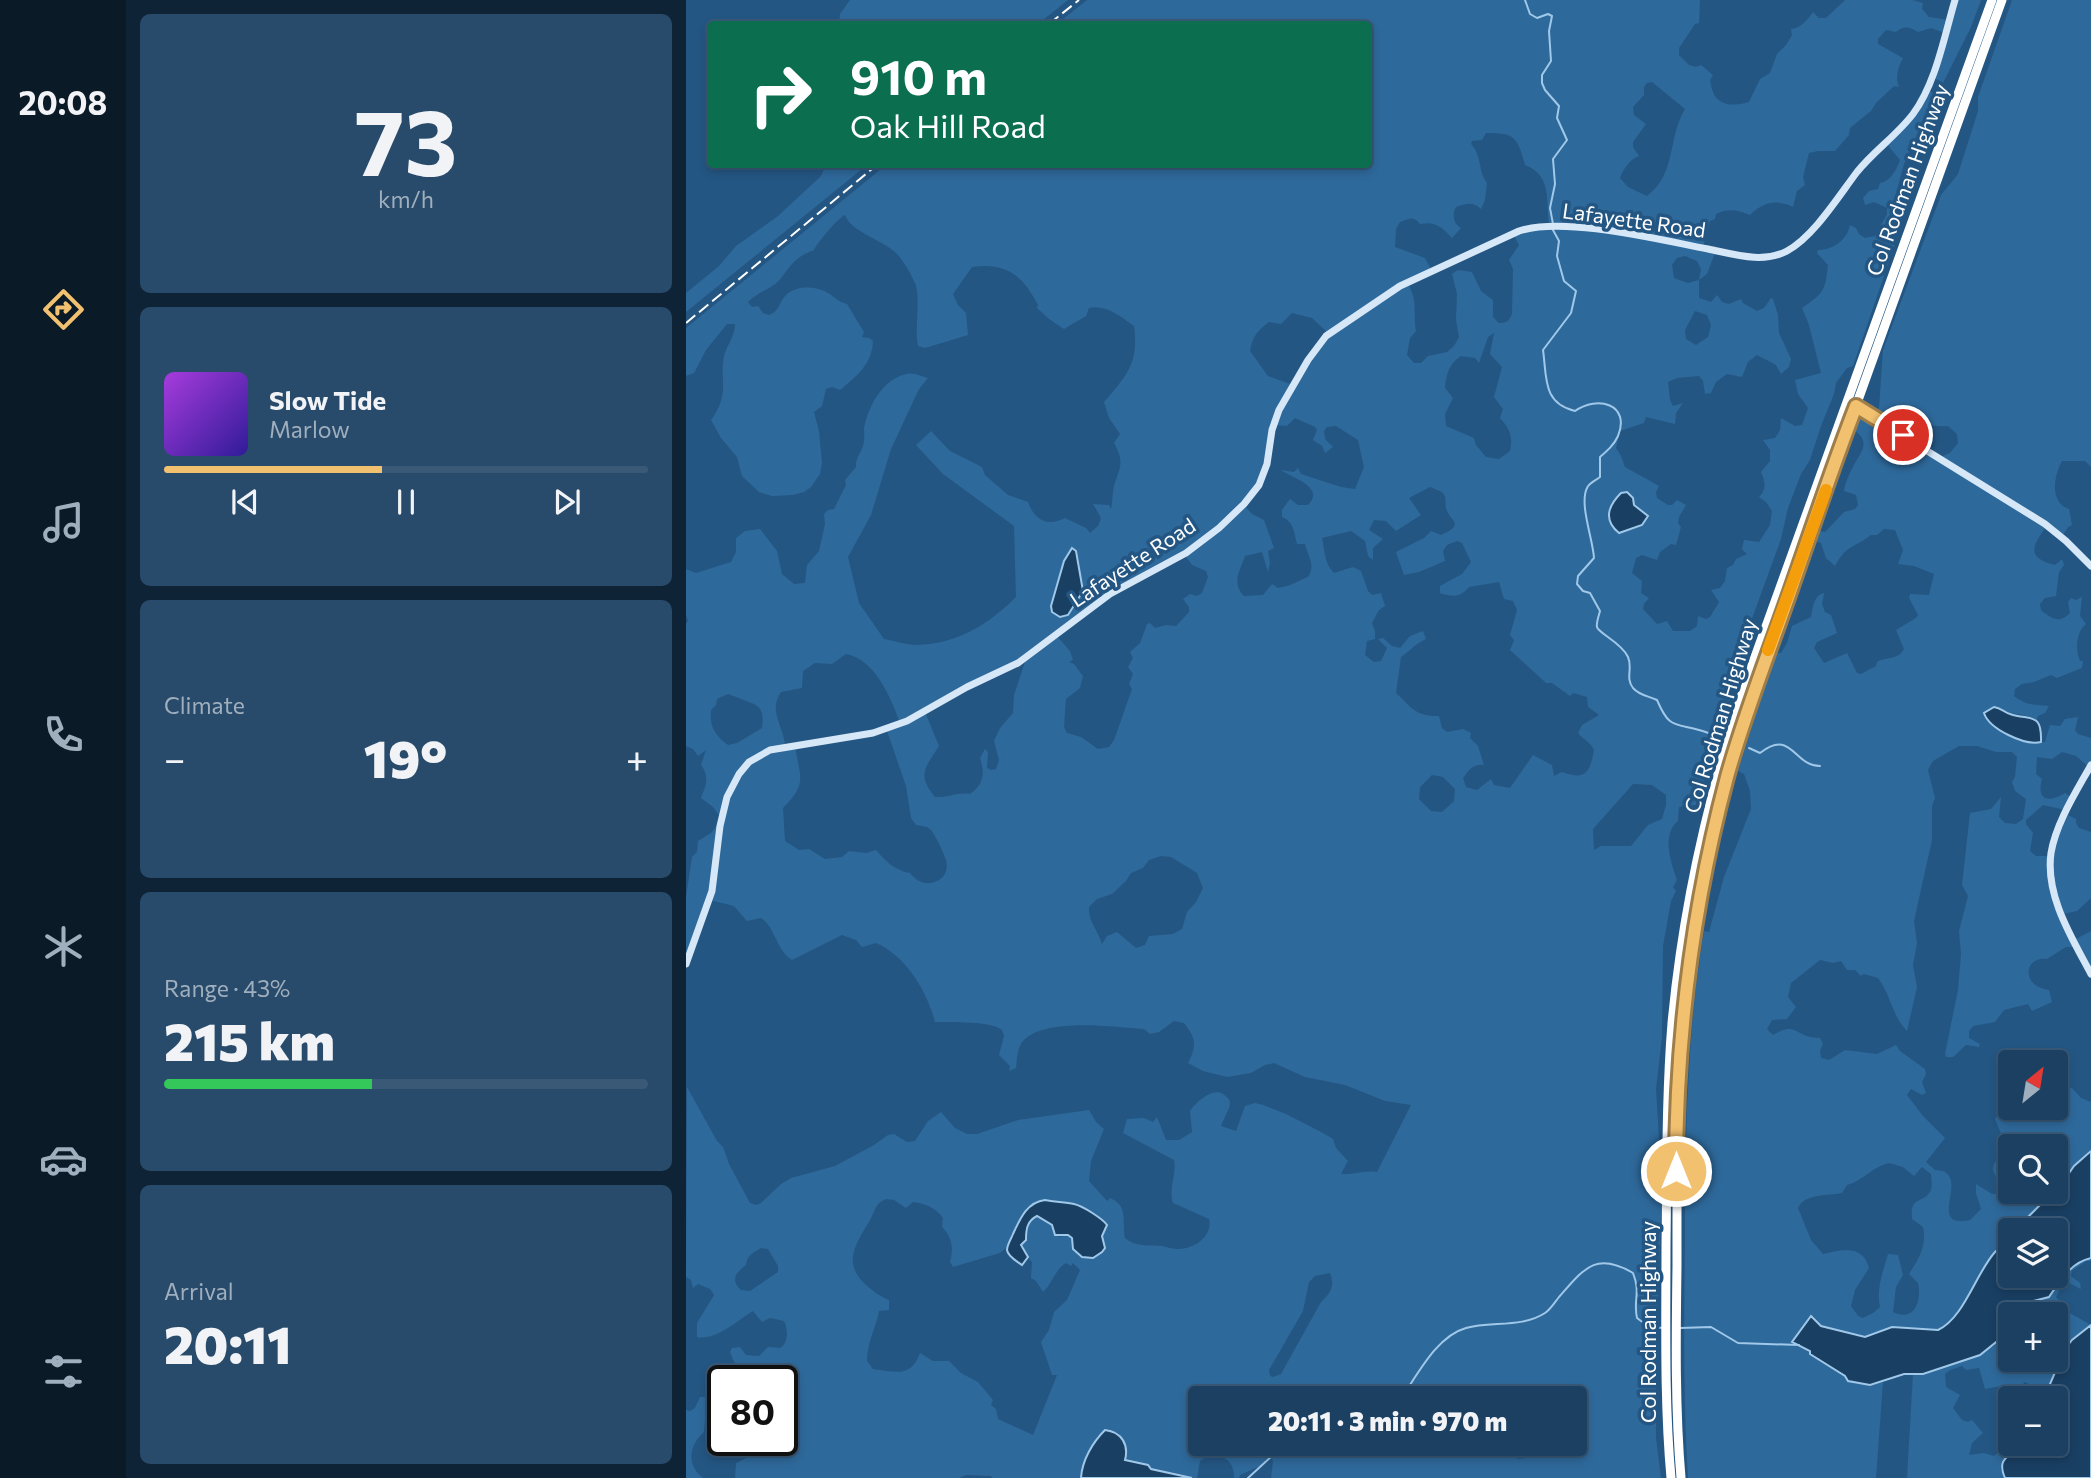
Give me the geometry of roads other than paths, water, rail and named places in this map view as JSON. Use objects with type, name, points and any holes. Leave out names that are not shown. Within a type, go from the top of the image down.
[{"type":"highway","name":"Col Rodman Highway","points":[[1671,1478],[1666,1405],[1678,1102],[1687,984],[1707,866],[1727,779],[1753,692],[1992,0]]},
{"type":"highway","name":"Col Rodman Highway","points":[[1851,404],[2002,0]]},
{"type":"highway","name":"Col Rodman Highway","points":[[1671,1328],[1681,1478]]},
{"type":"street","name":"Lafayette Road","points":[[686,964],[712,891],[720,826],[727,797],[749,762],[770,750],[873,733],[907,721],[967,687],[1018,663],[1110,594],[1185,553],[1219,527],[1244,504],[1259,485],[1267,464],[1272,430],[1279,410],[1308,359],[1326,336],[1400,286],[1423,274],[1519,231],[1534,228],[1577,227],[1749,256],[1772,257],[1790,249],[1807,235],[1868,158],[1918,106],[1931,78],[1955,0]]},
{"type":"street","points":[[1851,404],[2045,524],[2091,566]]},
{"type":"street","points":[[2091,765],[2057,831],[2050,866],[2063,919],[2091,974]]},
{"type":"waterway","points":[[1525,0],[1530,14],[1537,18],[1548,14],[1552,16],[1549,31],[1551,61],[1542,75],[1542,83],[1559,106],[1557,118],[1567,140],[1553,159],[1555,184],[1550,208],[1553,224]]},
{"type":"waterway","points":[[1553,230],[1559,241],[1557,256],[1564,281],[1576,291],[1571,313],[1543,350],[1548,388],[1557,402],[1575,411],[1593,404],[1610,405],[1620,416],[1621,425],[1618,436],[1600,457],[1600,477],[1589,485],[1585,495],[1585,512],[1594,558],[1578,576],[1577,584],[1583,591],[1590,593],[1600,611],[1598,629],[1621,647],[1628,657],[1633,688],[1657,700],[1665,716],[1673,723],[1721,738]]},
{"type":"waterway","points":[[1749,748],[1760,753],[1779,744],[1811,764],[1820,766]]},
{"type":"waterway","points":[[1409,1386],[1437,1347],[1456,1332],[1476,1326],[1536,1318],[1549,1310],[1583,1271],[1599,1264],[1609,1264],[1633,1273],[1637,1318],[1649,1327],[1664,1328]]},
{"type":"waterway","points":[[1680,1328],[1711,1327],[1738,1343],[1799,1345]]},
{"type":"waterway","points":[[1248,1478],[1272,1456]]},
{"type":"railway","points":[[1053,21],[1079,0]]},
{"type":"railway","points":[[686,323],[873,168]]}]
